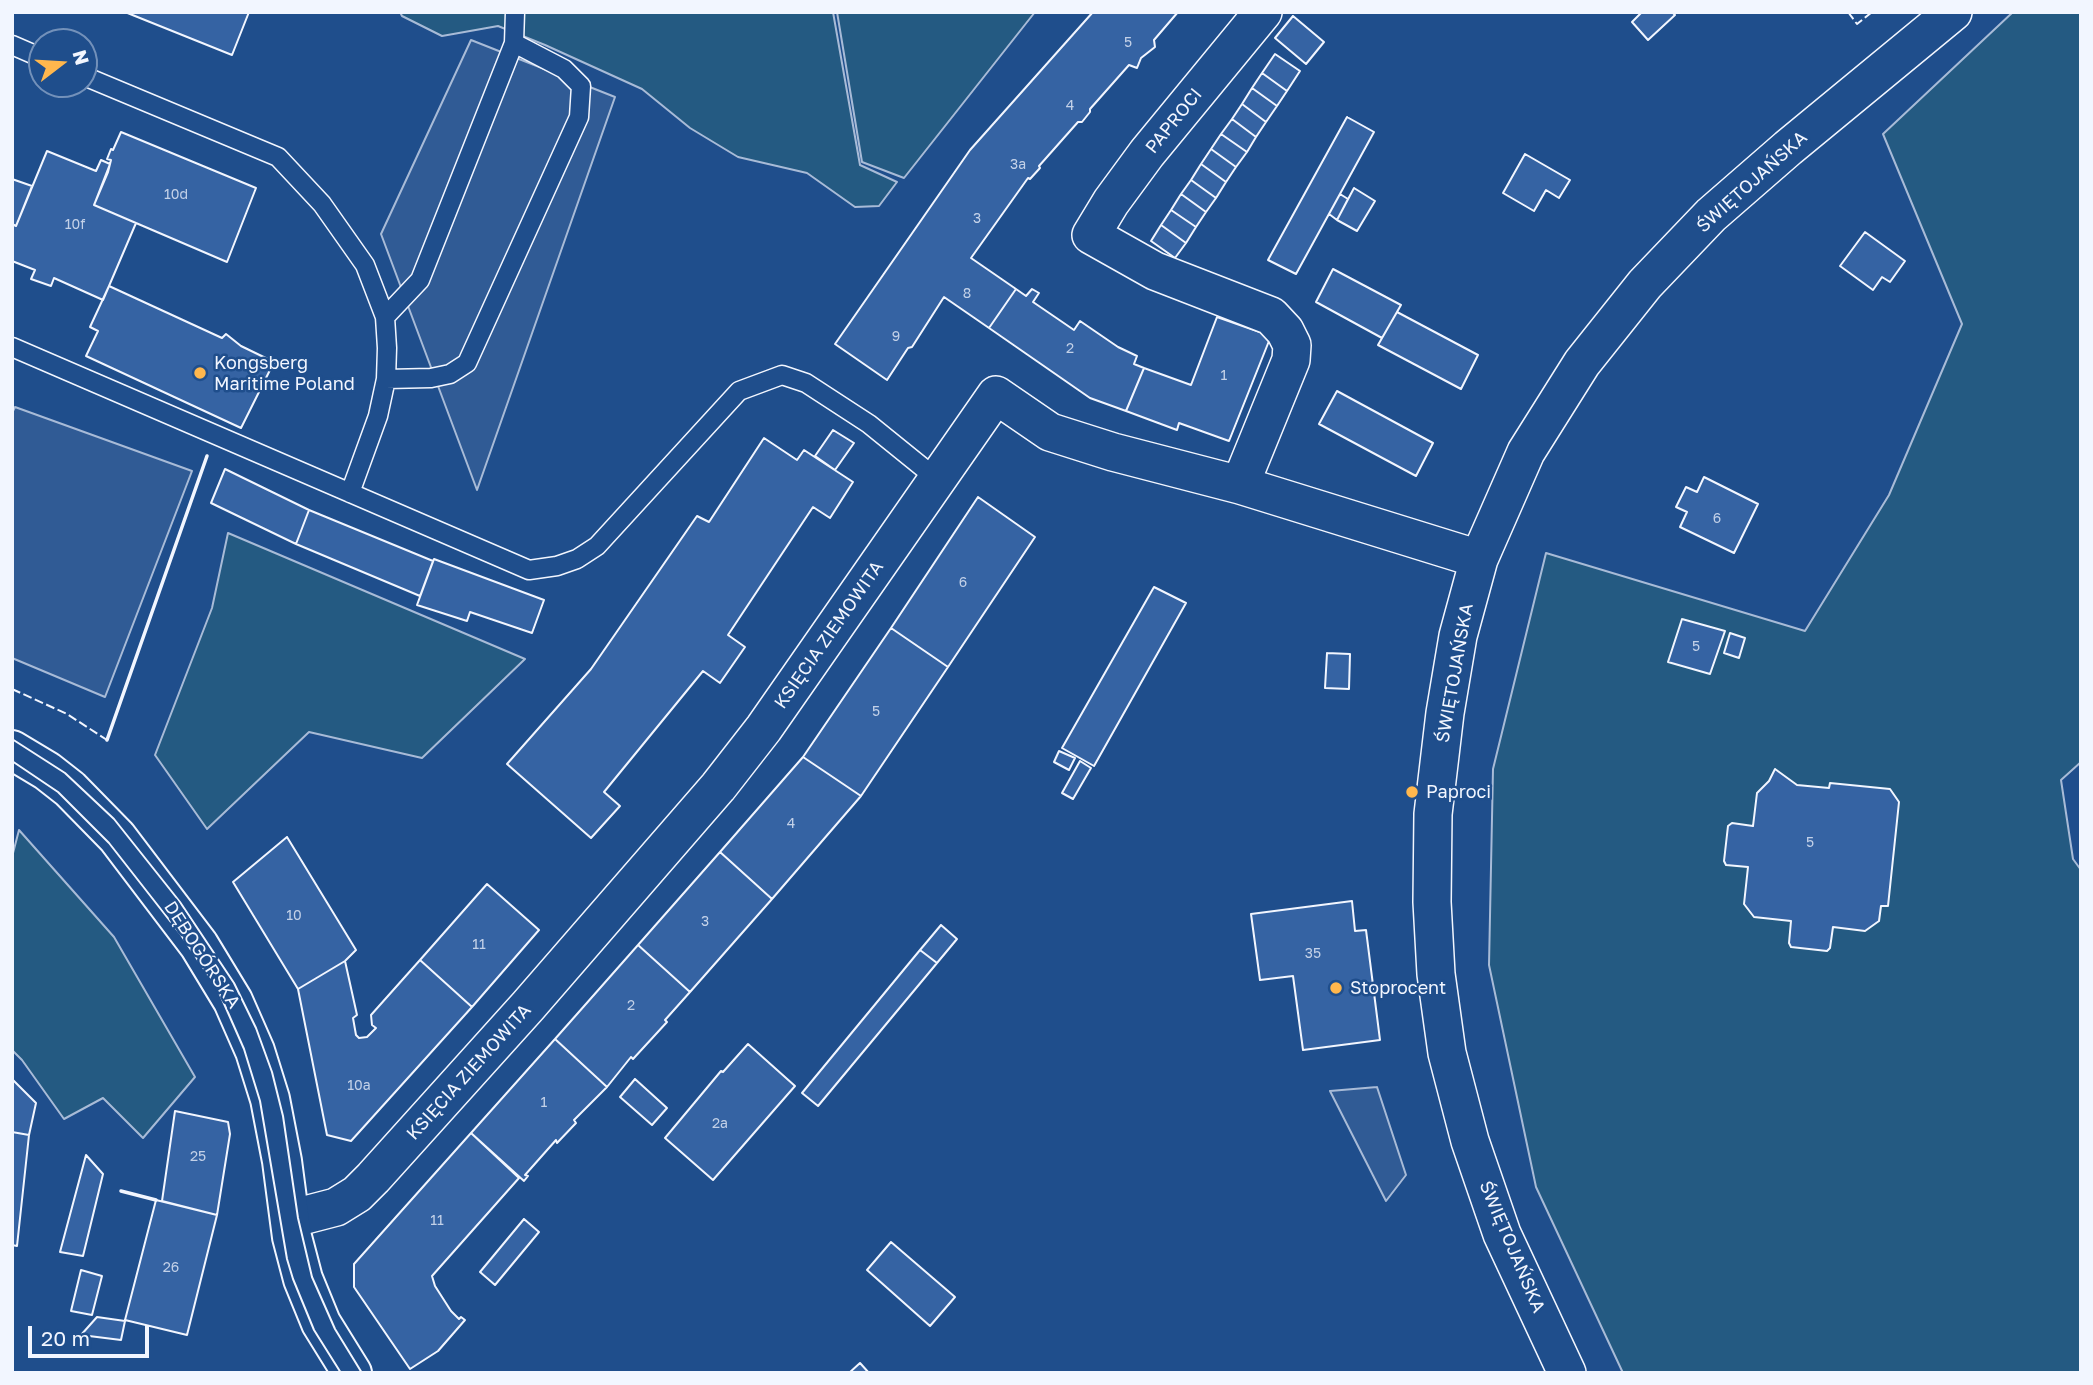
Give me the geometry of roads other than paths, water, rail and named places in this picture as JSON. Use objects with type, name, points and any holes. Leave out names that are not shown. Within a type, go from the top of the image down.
[{"type":"street","name":"PAPROCI","points":[[1240,485],[1291,360],[1292,345],[1285,331],[1271,316],[1155,271],[1091,234],[1147,153],[1263,12]]},
{"type":"street","name":"ŚWIĘTOJAŃSKA","points":[[1567,1373],[1502,1234],[1470,1141],[1447,1053],[1436,974],[1432,902],[1433,814],[1445,713],[1458,636],[1479,559],[1526,452],[1582,363],[1645,284],[1712,215],[1788,148],[1953,12]]},
{"type":"street","name":"KSIĘCIA ZIEMOWITA","points":[[290,1219],[324,1212],[357,1194],[528,1006],[718,787],[764,729],[996,395],[1050,432],[1113,452],[1240,485],[1479,559]]},
{"type":"street","name":"DĘBOGÓRSKA","points":[[12,750],[70,789],[117,837],[173,908],[221,980],[248,1032],[265,1080],[274,1118],[295,1251],[308,1294],[321,1323],[352,1373]]},
{"type":"lane","points":[[385,317],[420,280],[514,43],[515,12]]},
{"type":"lane","points":[[386,379],[431,378],[450,374],[467,363],[579,117],[581,86],[564,69],[514,43]]},
{"type":"lane","points":[[98,82],[278,157],[322,204],[365,265],[385,317],[386,379],[379,416],[349,493]]},
{"type":"lane","points":[[15,355],[529,570],[556,566],[577,559],[597,545],[739,391],[782,375],[806,383],[869,424],[937,479]]},
{"type":"tram line","points":[[12,739],[65,773],[114,819],[180,902],[234,983],[256,1028],[272,1072],[283,1116],[298,1218],[312,1277],[335,1329],[362,1373]]},
{"type":"tram line","points":[[12,761],[58,792],[109,843],[181,935],[218,990],[244,1049],[260,1101],[287,1259],[293,1279],[314,1330],[341,1373]]},
{"type":"place","name":"Kongsberg Maritime Poland","points":[[200,373]]},
{"type":"place","name":"Paproci","points":[[1412,792]]},
{"type":"place","name":"Stoprocent","points":[[1336,988]]}]
